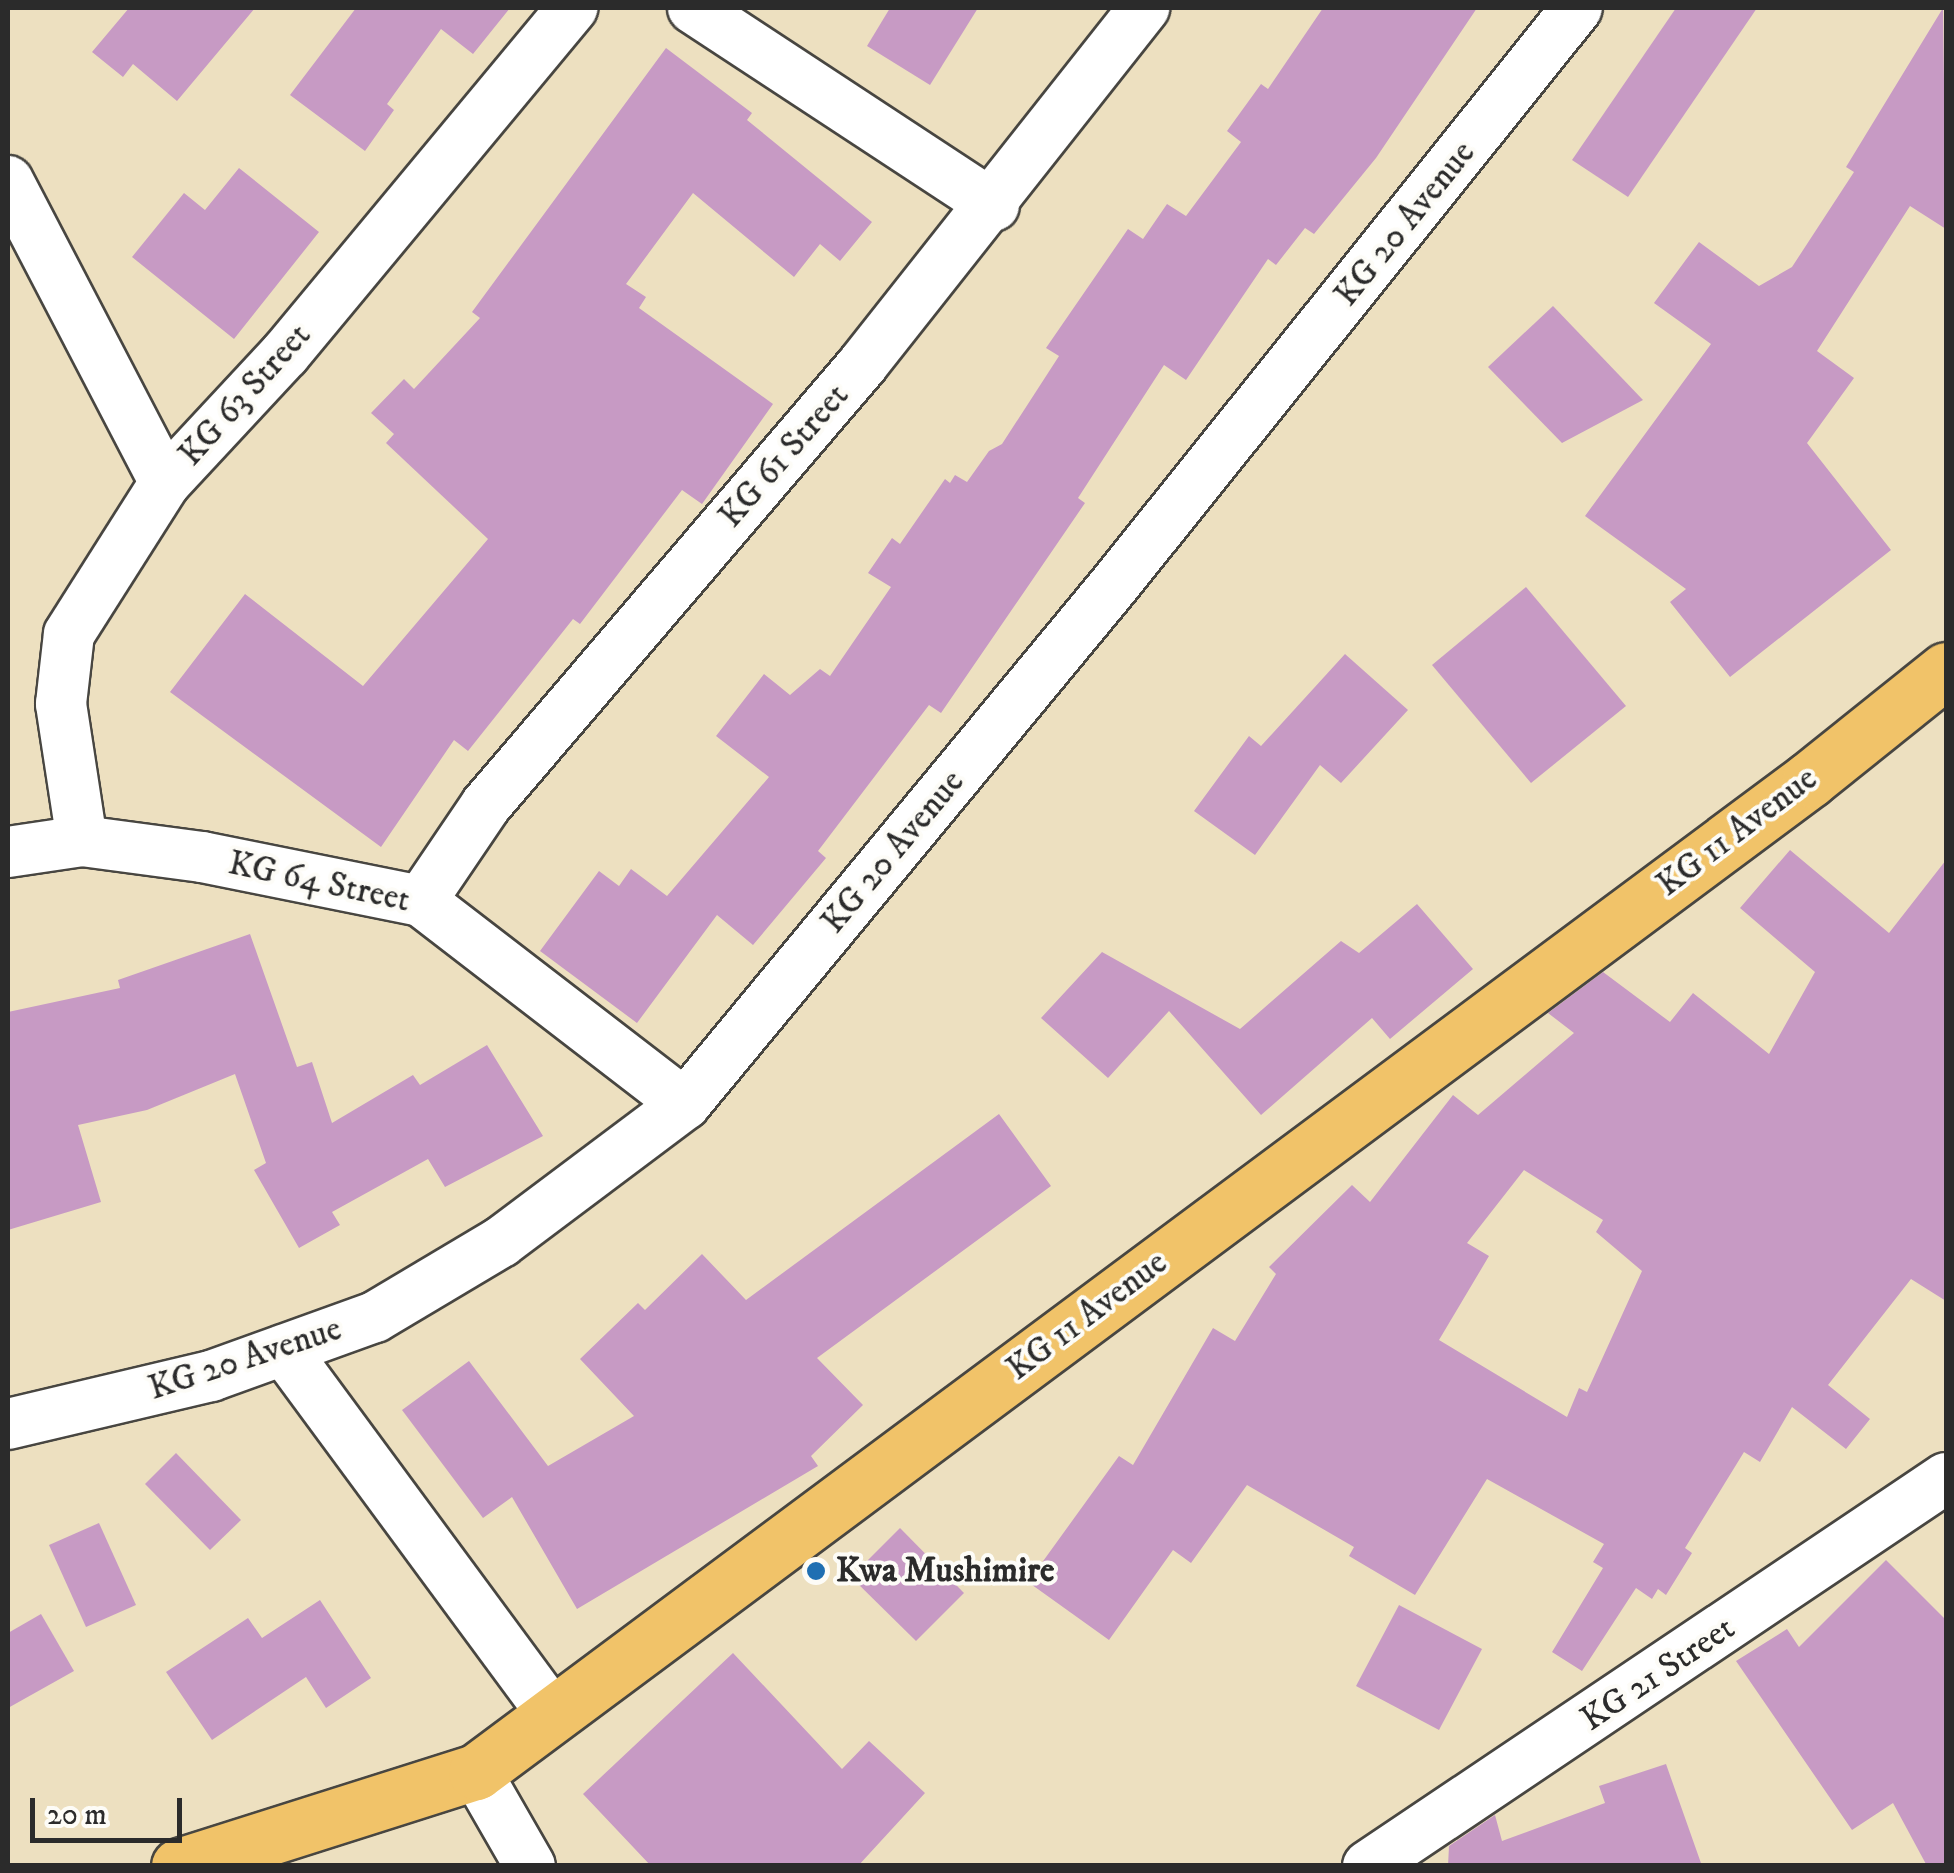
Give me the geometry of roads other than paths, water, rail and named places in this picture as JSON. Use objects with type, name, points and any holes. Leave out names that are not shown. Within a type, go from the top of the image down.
[{"type":"main road","name":"KG 11 Avenue","points":[[178,1866],[476,1772],[1810,778],[1946,670]]},
{"type":"street","name":"KG 63 Street","points":[[82,841],[62,704],[69,634],[165,483],[323,309],[572,8]]},
{"type":"street","points":[[693,8],[994,206]]},
{"type":"street","name":"KG 61 Street","points":[[421,901],[486,805],[994,206],[1144,8]]},
{"type":"street","name":"KG 20 Avenue","points":[[8,1424],[211,1376],[375,1317],[501,1242],[685,1104],[1115,584],[1578,8]]},
{"type":"street","points":[[8,182],[165,483]]},
{"type":"street","name":"KG 64 Street","points":[[8,852],[82,841],[202,857],[421,901],[685,1104]]},
{"type":"street","points":[[284,1350],[552,1714]]},
{"type":"street","name":"KG 21 Street","points":[[1368,1866],[1946,1478]]},
{"type":"street","points":[[476,1772],[530,1866]]},
{"type":"place","name":"Kwa Mushimire","points":[[816,1571]]}]
